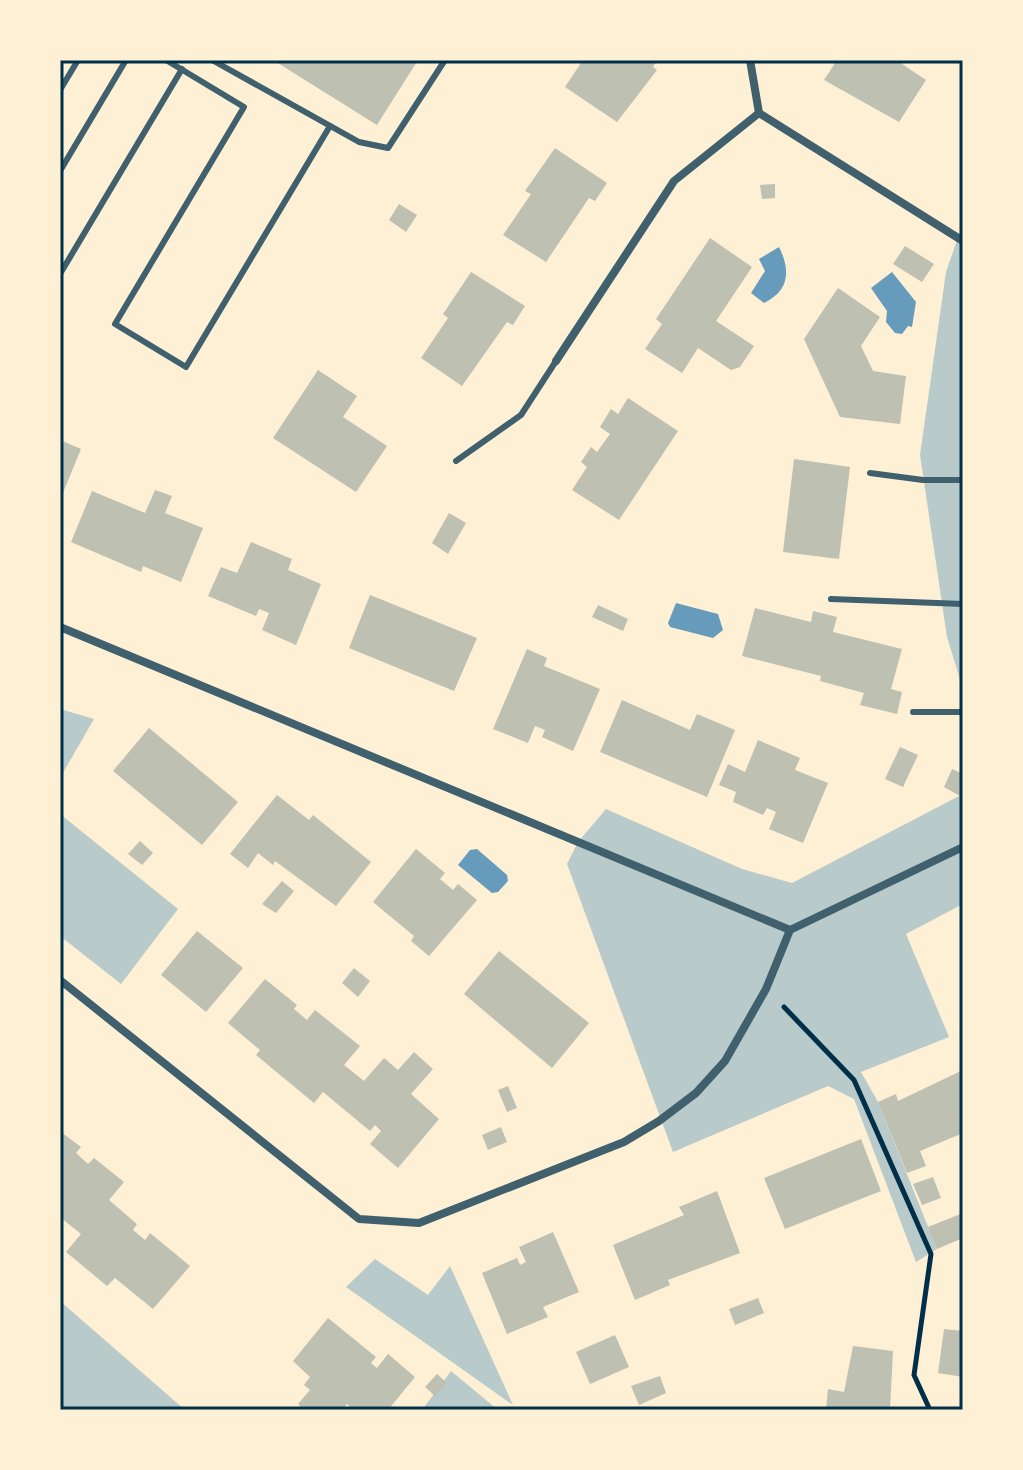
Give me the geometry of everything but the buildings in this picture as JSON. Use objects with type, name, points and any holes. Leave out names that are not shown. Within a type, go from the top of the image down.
[{"type":"street","points":[[750,60],[759,113],[963,241]]},
{"type":"street","points":[[556,361],[674,181],[759,113]]},
{"type":"street","points":[[60,627],[790,930]]},
{"type":"street","points":[[60,980],[359,1219],[419,1223],[624,1142],[659,1121],[696,1093],[725,1061],[766,989],[790,930],[963,847]]},
{"type":"lane","points":[[60,90],[78,60]]},
{"type":"lane","points":[[60,171],[126,60]]},
{"type":"lane","points":[[166,60],[244,107],[115,324],[186,367],[330,126]]},
{"type":"lane","points":[[212,60],[359,142],[388,148],[445,60]]},
{"type":"lane","points":[[60,274],[182,69]]},
{"type":"lane","points":[[456,461],[521,415],[556,361]]},
{"type":"lane","points":[[870,473],[923,480],[963,480]]},
{"type":"lane","points":[[831,599],[963,604]]},
{"type":"lane","points":[[913,712],[963,712]]},
{"type":"path","points":[[766,989],[854,1080],[931,1254],[914,1375],[930,1410]]},
{"type":"shaded area","points":[[963,223],[963,689],[947,637],[920,455],[946,272]]},
{"type":"shaded area","points":[[60,709],[94,719],[60,778]]},
{"type":"shaded area","points":[[963,794],[963,904],[906,934],[949,1037],[861,1072],[878,1102],[937,1249],[916,1262],[854,1099],[828,1086],[673,1152],[567,864],[578,842],[606,809],[742,869],[792,883]]},
{"type":"shaded area","points":[[60,814],[178,909],[121,984],[60,936]]},
{"type":"shaded area","points":[[375,1259],[428,1295],[450,1266],[513,1405],[346,1287]]},
{"type":"shaded area","points":[[60,1301],[185,1410],[60,1410]]},
{"type":"shaded area","points":[[451,1371],[498,1410],[422,1410]]},
{"type":"water","points":[[779,247],[785,264],[785,280],[779,293],[764,303],[751,293],[765,271],[759,259]]},
{"type":"water","points":[[892,272],[916,302],[912,327],[908,326],[902,334],[895,333],[886,322],[887,311],[871,288]]},
{"type":"water","points":[[676,603],[718,614],[723,630],[713,638],[670,627],[668,623]]},
{"type":"water","points":[[477,849],[507,875],[508,881],[498,892],[492,893],[458,865],[470,850]]}]
